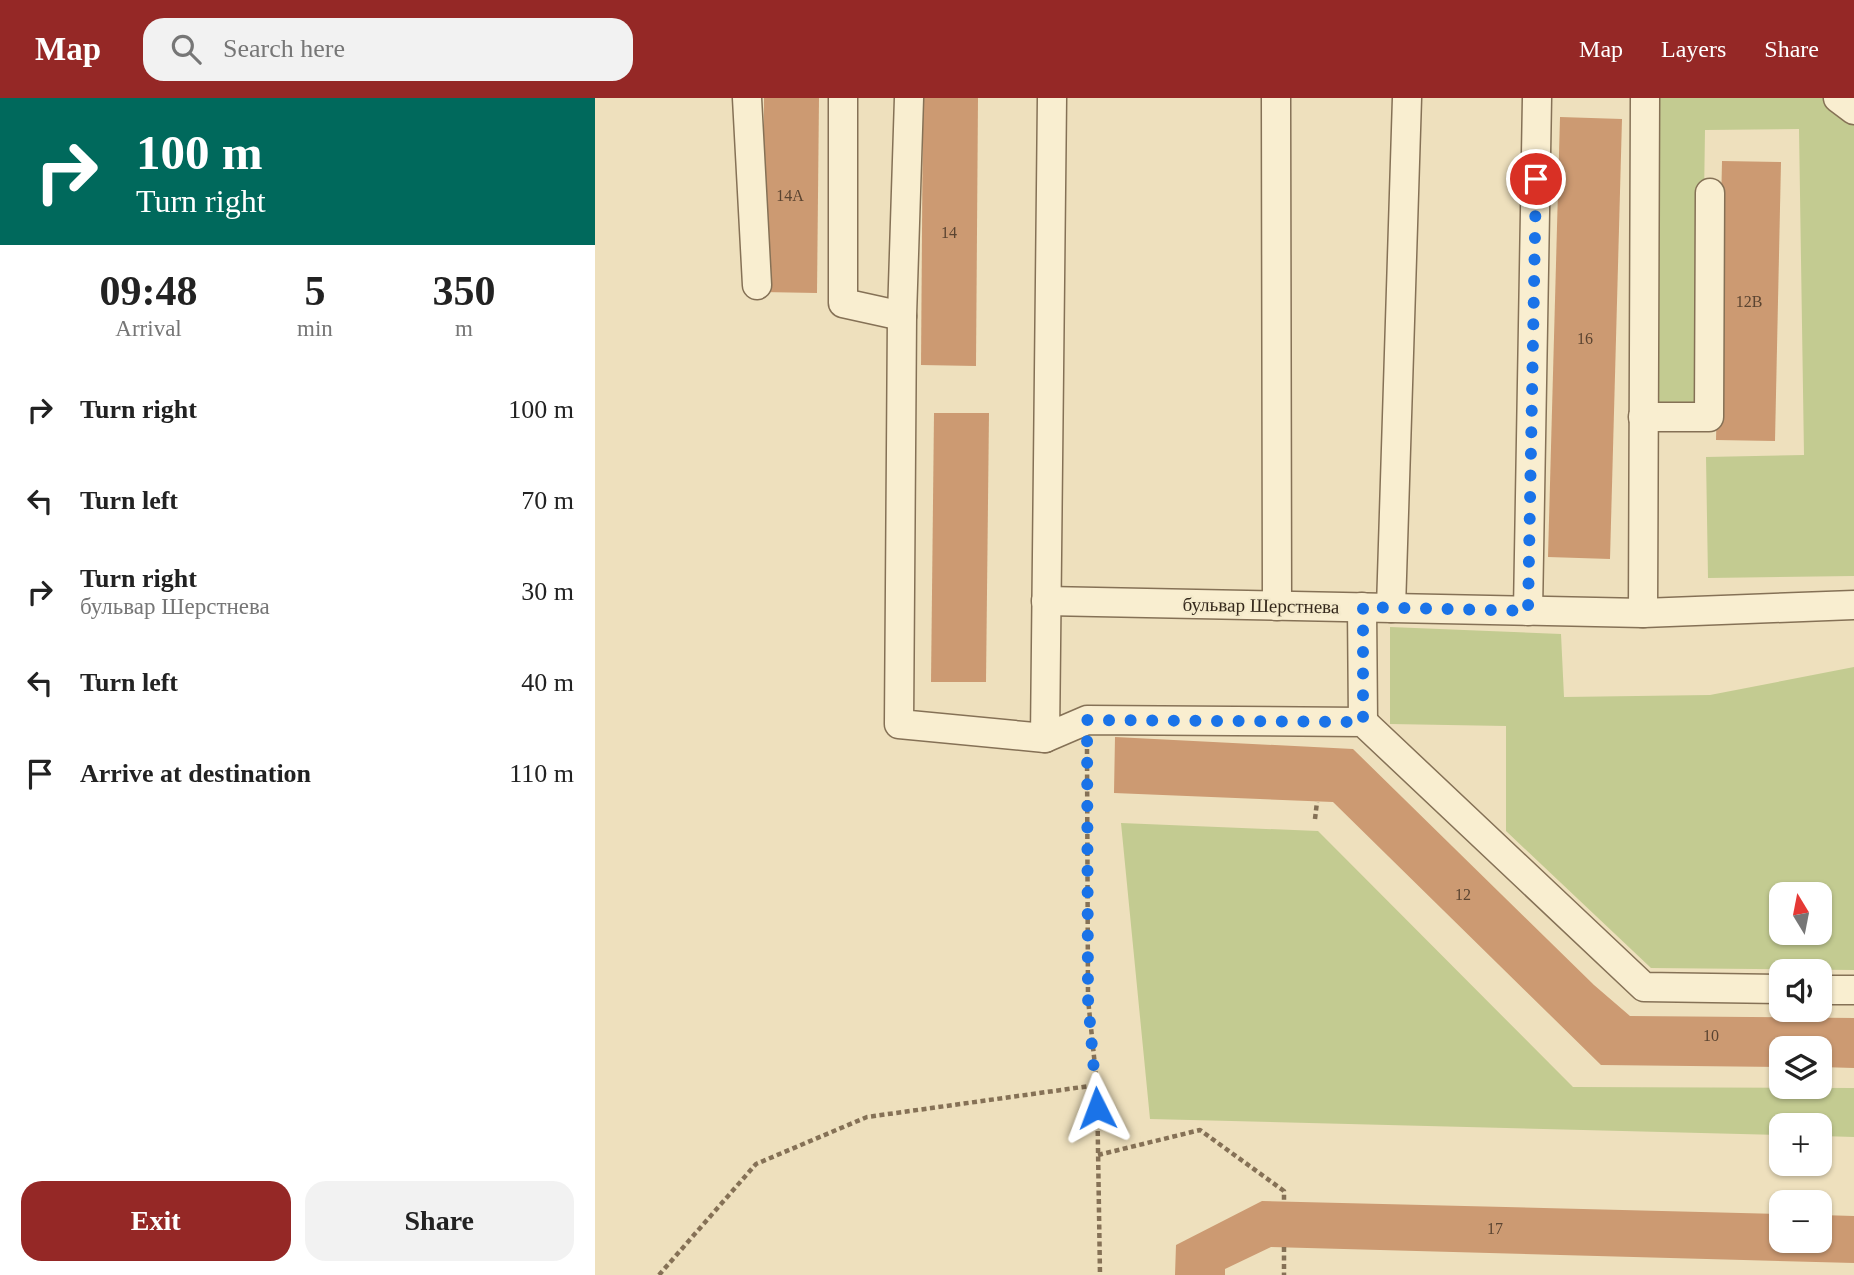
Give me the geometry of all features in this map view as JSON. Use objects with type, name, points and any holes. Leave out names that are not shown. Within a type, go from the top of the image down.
[{"type":"street","points":[[747,98],[757,285]]},
{"type":"street","points":[[843,98],[843,303],[902,316]]},
{"type":"street","points":[[909,98],[902,316],[899,724],[1045,738],[1087,720],[1363,722],[1644,987],[1769,989]]},
{"type":"street","points":[[1045,738],[1052,98]]},
{"type":"street","points":[[1276,98],[1277,606]]},
{"type":"street","points":[[1391,608],[1407,98]]},
{"type":"street","points":[[1528,611],[1537,98]]},
{"type":"street","points":[[1643,613],[1644,98]]},
{"type":"street","points":[[1838,98],[1854,110]]},
{"type":"street","points":[[1643,417],[1709,417],[1710,193]]},
{"type":"street","name":"бульвар Шерстнева","points":[[1046,601],[1643,613],[1854,605]]},
{"type":"street","points":[[1363,607],[1363,722]]},
{"type":"street","points":[[1832,990],[1854,990]]},
{"type":"path","points":[[1087,720],[1088,987],[1097,1084],[1100,1275]]},
{"type":"path","points":[[1315,819],[1317,802]]},
{"type":"path","points":[[659,1275],[756,1164],[867,1117],[1097,1084]]},
{"type":"path","points":[[1098,1155],[1200,1130],[1284,1191],[1284,1202]]},
{"type":"path","points":[[1284,1247],[1284,1275]]},
{"type":"green space","points":[[1659,98],[1854,98],[1854,576],[1708,578],[1706,457],[1804,455],[1799,129],[1705,130],[1701,403],[1658,402]]},
{"type":"green space","points":[[1390,627],[1561,634],[1564,697],[1710,695],[1854,667],[1854,970],[1832,970],[1832,959],[1769,959],[1769,969],[1651,968],[1506,831],[1506,726],[1390,724]]},
{"type":"green space","points":[[1121,823],[1318,831],[1573,1087],[1769,1088],[1769,1099],[1832,1099],[1832,1088],[1854,1088],[1854,1137],[1832,1136],[1832,1113],[1769,1113],[1769,1135],[1150,1119]]},
{"type":"building","points":[[764,98],[819,98],[817,293],[762,292]]},
{"type":"building","points":[[923,98],[978,98],[976,366],[921,365]]},
{"type":"building","points":[[1560,117],[1622,119],[1610,559],[1548,557]]},
{"type":"building","points":[[1722,161],[1781,162],[1775,441],[1716,440]]},
{"type":"building","points":[[934,413],[989,413],[986,682],[931,682]]},
{"type":"building","points":[[1115,737],[1353,749],[1594,985],[1630,1016],[1769,1017],[1769,1022],[1832,1022],[1832,1018],[1854,1018],[1854,1068],[1832,1067],[1832,1036],[1769,1036],[1769,1067],[1601,1065],[1333,802],[1114,793]]},
{"type":"building","points":[[1262,1201],[1769,1214],[1769,1253],[1832,1253],[1832,1215],[1854,1216],[1854,1263],[1271,1247],[1225,1269],[1225,1275],[1175,1275],[1176,1245]]},
{"type":"route","points":[[1097,1108],[1088,999],[1087,720],[1363,722],[1363,607],[1528,611],[1536,179]]}]
